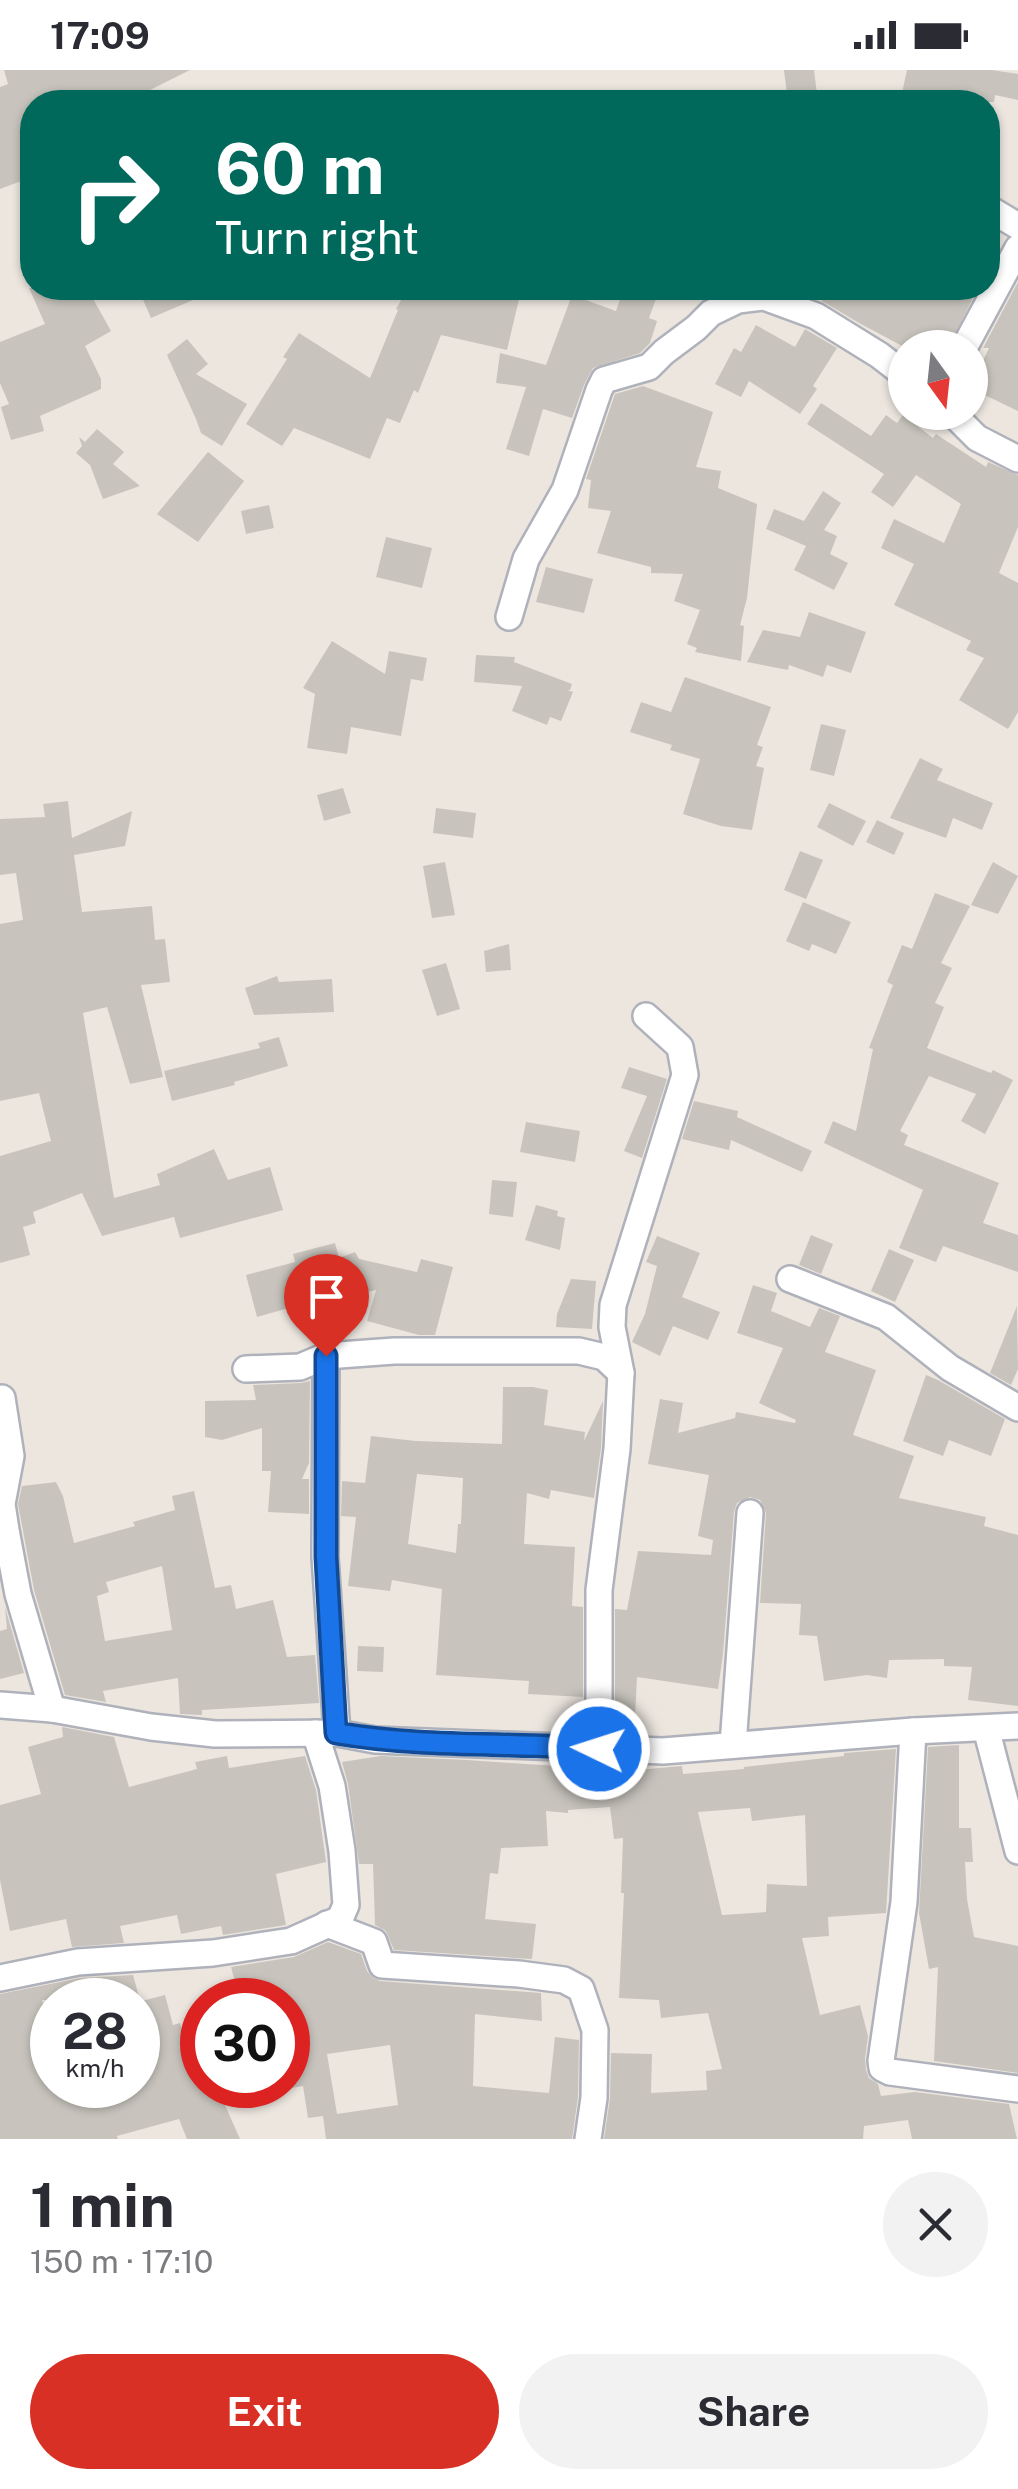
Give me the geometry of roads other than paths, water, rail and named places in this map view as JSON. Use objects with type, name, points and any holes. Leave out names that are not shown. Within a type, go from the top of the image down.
[{"type":"street","points":[[1000,281],[1018,248]]},
{"type":"street","points":[[509,617],[526,559],[564,490],[604,380],[649,367],[711,313],[738,300]]},
{"type":"street","points":[[770,300],[816,316],[888,362]]},
{"type":"street","points":[[974,330],[990,300]]},
{"type":"street","points":[[969,430],[1018,460]]},
{"type":"street","points":[[599,1749],[599,1590],[617,1449],[621,1373],[612,1326],[614,1305],[686,1076],[680,1047],[646,1016]]},
{"type":"street","points":[[790,1279],[886,1318],[950,1368],[1018,1408]]},
{"type":"street","points":[[246,1369],[300,1367],[326,1356],[394,1352],[580,1351],[604,1357],[621,1373]]},
{"type":"street","points":[[0,1978],[78,1962],[213,1954],[291,1940],[340,1920],[346,1906],[346,1884],[326,1733],[326,1356]]},
{"type":"street","points":[[2,1398],[11,1456],[2,1504],[6,1530],[18,1594],[52,1710]]},
{"type":"street","points":[[733,1745],[750,1513]]},
{"type":"street","points":[[0,1706],[215,1734],[326,1733],[375,1740],[663,1751],[1018,1726]]},
{"type":"street","points":[[986,1728],[1018,1851]]},
{"type":"street","points":[[913,1731],[904,1902],[882,2068],[1018,2089]]},
{"type":"street","points":[[328,1924],[374,1942],[382,1964],[534,1976],[564,1980],[582,1989],[595,2030],[594,2098],[588,2139]]}]
